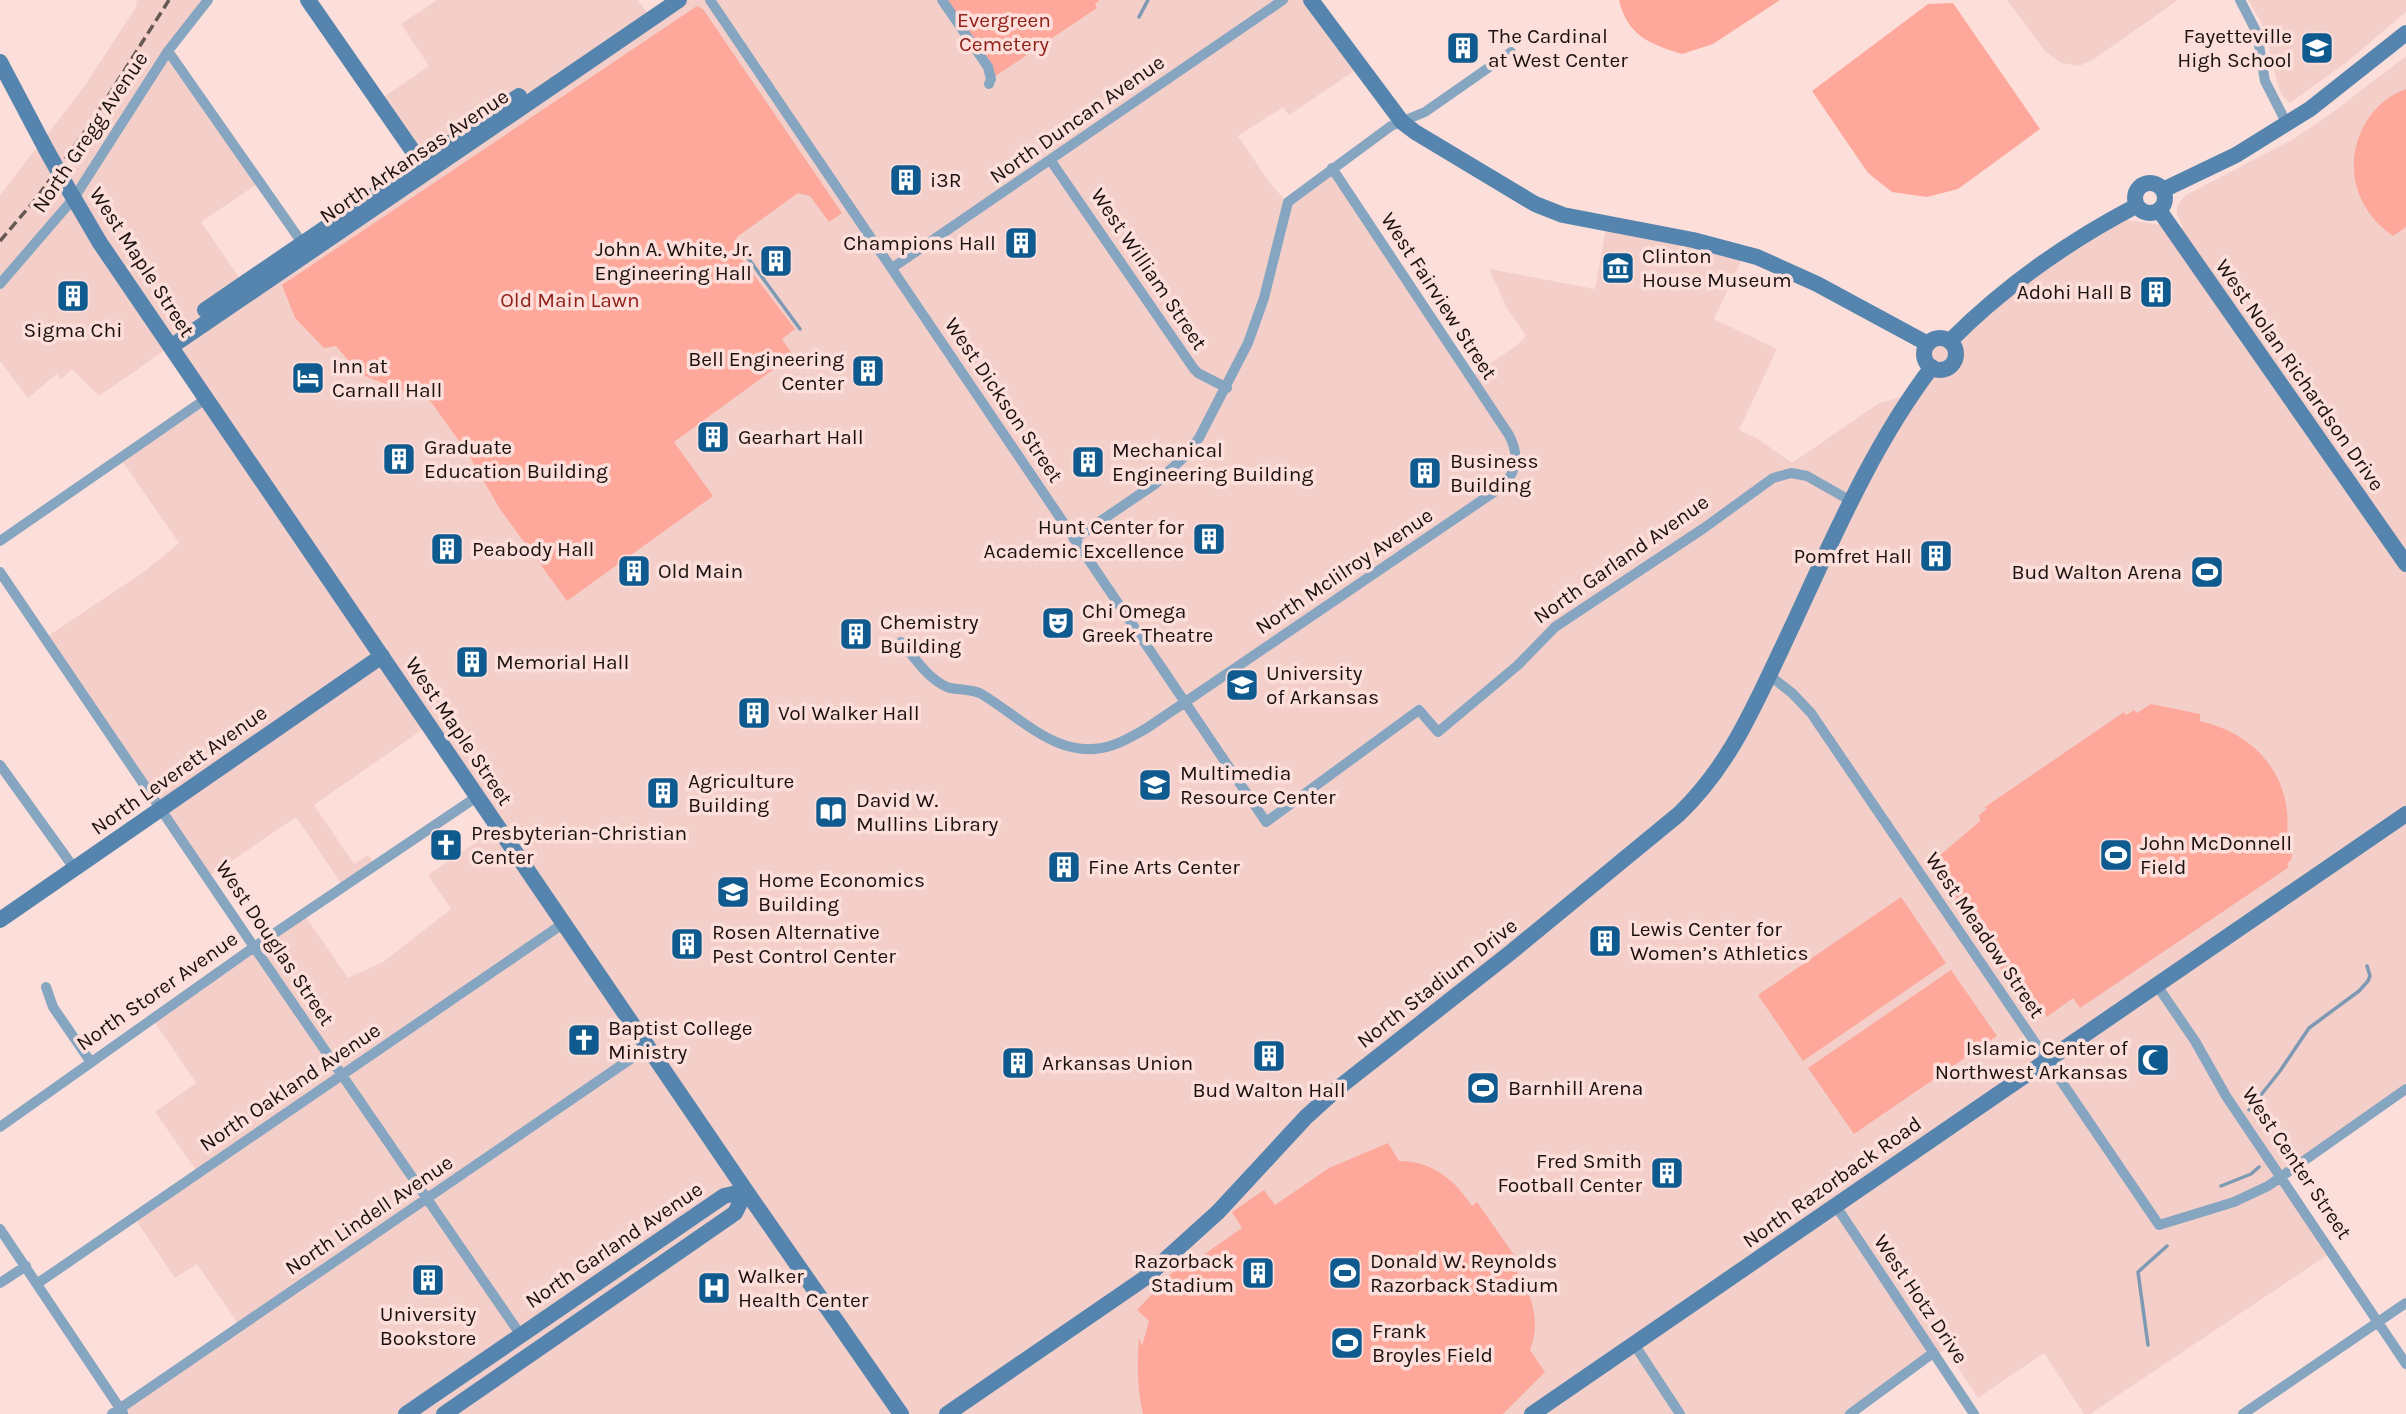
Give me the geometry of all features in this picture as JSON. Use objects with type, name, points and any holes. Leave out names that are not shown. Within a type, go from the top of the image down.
[{"type":"street","name":"North Gregg Avenue","points":[[0,284],[70,191],[168,51],[208,0]]},
{"type":"street","points":[[308,0],[424,168]]},
{"type":"street","name":"North Arkansas Avenue","points":[[424,168],[660,0]]},
{"type":"street","name":"North Arkansas Avenue","points":[[169,341],[424,168],[680,0]]},
{"type":"street","name":"West Dickson Street","points":[[710,0],[1266,822]]},
{"type":"street","points":[[942,0],[988,67],[991,79],[989,84]]},
{"type":"street","name":"North Duncan Avenue","points":[[892,268],[1283,0]]},
{"type":"street","points":[[1311,0],[1402,122],[1535,204],[1563,215],[1693,240],[1757,257],[1817,284],[1928,344]]},
{"type":"street","points":[[2240,0],[2257,33],[2265,81],[2287,124]]},
{"type":"street","points":[[2163,190],[2236,155],[2287,124],[2348,80],[2406,33]]},
{"type":"street","points":[[168,51],[306,248]]},
{"type":"street","points":[[1074,540],[1155,484],[1184,458],[1199,438],[1248,343],[1264,298],[1288,202],[1391,126],[1424,112],[1511,52]]},
{"type":"street","name":"West Maple Street","points":[[0,62],[47,152],[100,243],[901,1414]]},
{"type":"street","name":"West William Street","points":[[1051,161],[1194,369],[1227,388]]},
{"type":"street","name":"West Fairview Street","points":[[1332,168],[1514,445],[1516,465]]},
{"type":"street","points":[[2152,182],[2163,190],[2165,201],[2159,210],[2149,213],[2136,206],[2135,192],[2145,183],[2152,182]]},
{"type":"street","points":[[1950,341],[1975,316],[2053,256],[2108,220],[2136,206]]},
{"type":"street","name":"West Nolan Richardson Drive","points":[[2159,210],[2406,564]]},
{"type":"street","points":[[1938,338],[1950,341],[1956,351],[1953,363],[1944,369],[1932,367],[1925,357],[1928,344],[1938,338]]},
{"type":"street","name":"North Stadium Drive","points":[[947,1414],[1145,1278],[1218,1212],[1306,1117],[1337,1089],[1510,953],[1679,814],[1703,791],[1725,760],[1769,676],[1852,501],[1910,395],[1932,367]]},
{"type":"street","points":[[0,541],[207,398]]},
{"type":"street","name":"North McIilroy Avenue","points":[[901,642],[931,677],[947,687],[981,693],[1032,730],[1061,745],[1085,749],[1111,746],[1147,728],[1503,486],[1516,465]]},
{"type":"street","name":"North Garland Avenue","points":[[1266,822],[1419,710],[1438,732],[1518,665],[1555,626],[1704,528],[1773,478],[1791,473],[1807,477],[1852,501]]},
{"type":"street","name":"West Douglas Street","points":[[0,572],[520,1334]]},
{"type":"street","name":"North Leverett Avenue","points":[[0,920],[383,656]]},
{"type":"street","name":"West Meadow Street","points":[[1769,676],[1792,693],[1811,713],[2159,1225],[2234,1202],[2268,1186],[2279,1177]]},
{"type":"street","points":[[0,765],[74,868]]},
{"type":"street","name":"North Storer Avenue","points":[[0,1127],[254,947],[478,796]]},
{"type":"street","name":"North Razorback Road","points":[[1532,1414],[2406,814]]},
{"type":"street","name":"North Oakland Avenue","points":[[38,1283],[564,923]]},
{"type":"street","name":"West Center Street","points":[[2156,984],[2279,1177],[2406,1364]]},
{"type":"street","points":[[46,987],[53,1007],[90,1061]]},
{"type":"street","name":"North Lindell Avenue","points":[[118,1412],[648,1047]]},
{"type":"street","points":[[2279,1177],[2406,1089]]},
{"type":"street","name":"North Garland Avenue","points":[[407,1414],[724,1196],[746,1191]]},
{"type":"street","name":"North Garland Avenue","points":[[444,1414],[735,1213],[746,1191]]},
{"type":"street","name":"West Hotz Drive","points":[[1836,1206],[1974,1414]]},
{"type":"street","points":[[0,1229],[38,1283],[118,1412]]},
{"type":"street","points":[[0,1283],[26,1266]]},
{"type":"street","points":[[2243,1414],[2406,1303]]},
{"type":"street","points":[[1634,1344],[1680,1414]]},
{"type":"street","points":[[1850,1414],[1933,1353]]},
{"type":"shaded area","name":"University of Arkansas","points":[[137,0],[208,0],[168,51],[260,182],[201,222],[243,283],[421,163],[378,101],[429,66],[401,24],[437,0],[638,0],[648,14],[668,0],[942,0],[1097,7],[1095,4],[1100,0],[1311,0],[1360,67],[1289,115],[1283,107],[1238,136],[1270,183],[1287,202],[1332,168],[1470,377],[1516,346],[1526,336],[1507,308],[1489,269],[1595,289],[1607,223],[1745,253],[1714,319],[1777,349],[1739,430],[1758,439],[1792,463],[1879,403],[1910,395],[1928,363],[1925,350],[1933,340],[1943,338],[2113,218],[2183,228],[2177,207],[2184,196],[2292,140],[2406,56],[2406,1089],[2280,1177],[2332,1252],[2090,1414],[2084,1414],[2044,1353],[1978,1398],[1946,1349],[1850,1414],[123,1414],[120,1409],[239,1325],[197,1264],[175,1278],[134,1217],[198,1173],[155,1112],[196,1083],[152,1018],[303,913],[348,978],[383,962],[451,909],[428,875],[498,827],[429,725],[314,805],[354,864],[368,855],[375,865],[343,886],[296,817],[207,878],[45,638],[145,571],[179,543],[120,458],[207,399],[171,346],[99,396],[72,369],[61,379],[57,374],[28,398],[0,361],[0,195],[84,87],[136,7]]},
{"type":"shaded area","points":[[2007,0],[2178,0],[2094,59],[2079,66],[2061,63],[2045,51]]},
{"type":"shaded area","name":"Fayetteville High School","points":[[2248,0],[2406,0],[2406,12],[2347,62],[2290,103],[2278,86],[2267,39]]},
{"type":"green space","name":"Evergreen Cemetery","points":[[942,0],[1100,0],[1095,4],[1097,8],[991,79]]},
{"type":"green space","points":[[1619,0],[1780,0],[1713,44],[1682,54],[1650,42],[1634,30]]},
{"type":"green space","points":[[1953,3],[2040,129],[1958,189],[1927,197],[1892,192],[1868,173],[1812,91],[1928,4]]},
{"type":"green space","name":"Old Main Lawn","points":[[697,6],[703,9],[842,213],[829,222],[810,196],[798,193],[737,237],[735,250],[795,329],[782,339],[793,355],[674,442],[713,496],[567,601],[500,509],[467,452],[431,402],[360,374],[336,346],[324,348],[295,318],[282,285]]},
{"type":"green space","points":[[2406,89],[2406,227],[2393,236],[2378,224],[2366,208],[2354,174],[2354,156],[2358,139],[2376,109],[2390,97]]},
{"type":"green space","name":"John McDonnell Field","points":[[2151,704],[2200,714],[2200,721],[2222,728],[2257,750],[2280,783],[2286,803],[2288,824],[2285,847],[2293,850],[2291,860],[2287,864],[2289,867],[2080,1008],[2073,998],[2047,1017],[2025,984],[2015,990],[1982,940],[1991,933],[1968,899],[1957,905],[1930,864],[1980,821],[1979,815],[1987,809],[1985,807],[2124,712],[2126,715],[2134,710],[2137,713]]},
{"type":"green space","points":[[1901,897],[1946,963],[1803,1061],[1758,995]]},
{"type":"green space","points":[[1951,970],[1997,1036],[1854,1134],[1808,1068]]},
{"type":"green space","name":"Donald W. Reynolds Razorback Stadium","points":[[1388,1143],[1399,1161],[1432,1168],[1450,1180],[1472,1206],[1477,1202],[1519,1262],[1513,1266],[1525,1286],[1535,1317],[1530,1350],[1545,1372],[1503,1414],[1143,1414],[1138,1347],[1139,1337],[1142,1346],[1149,1321],[1137,1310],[1184,1260],[1189,1265],[1242,1228],[1232,1212],[1264,1190],[1275,1205],[1329,1168]]},
{"type":"waterway","points":[[1139,17],[1148,0]]},
{"type":"waterway","points":[[737,243],[800,329]]},
{"type":"waterway","points":[[2249,1110],[2309,1028],[2359,991],[2368,981],[2370,976],[2367,966]]},
{"type":"waterway","points":[[2221,1186],[2251,1174],[2259,1167]]},
{"type":"waterway","points":[[2148,1345],[2138,1272],[2167,1246]]},
{"type":"railway","points":[[0,241],[35,200],[91,123],[169,0]]},
{"type":"place","name":"The Cardinal at West Center","points":[[1463,48]]},
{"type":"place","name":"Fayetteville High School","points":[[2317,48]]},
{"type":"place","name":"i3R","points":[[906,180]]},
{"type":"place","name":"Champions Hall","points":[[1021,243]]},
{"type":"place","name":"John A. White, Jr. Engineering Hall","points":[[776,261]]},
{"type":"place","name":"Clinton House Museum","points":[[1618,268]]},
{"type":"place","name":"Adohi Hall B","points":[[2156,292]]},
{"type":"place","name":"Sigma Chi","points":[[73,296]]},
{"type":"place","name":"Bell Engineering Center","points":[[868,371]]},
{"type":"place","name":"Inn at Carnall Hall","points":[[308,378]]},
{"type":"place","name":"Gearhart Hall","points":[[713,437]]},
{"type":"place","name":"Graduate Education Building","points":[[399,459]]},
{"type":"place","name":"Mechanical Engineering Building","points":[[1088,462]]},
{"type":"place","name":"Business Building","points":[[1425,473]]},
{"type":"place","name":"Hunt Center for Academic Excellence","points":[[1209,539]]},
{"type":"place","name":"Peabody Hall","points":[[447,549]]},
{"type":"place","name":"Pomfret Hall","points":[[1936,556]]},
{"type":"place","name":"Old Main","points":[[634,571]]},
{"type":"place","name":"Bud Walton Arena","points":[[2207,572]]},
{"type":"place","name":"Chi Omega Greek Theatre","points":[[1058,623]]},
{"type":"place","name":"Chemistry Building","points":[[856,634]]},
{"type":"place","name":"Memorial Hall","points":[[472,662]]},
{"type":"place","name":"University of Arkansas","points":[[1242,685]]},
{"type":"place","name":"Vol Walker Hall","points":[[754,713]]},
{"type":"place","name":"Multimedia Resource Center","points":[[1155,785]]},
{"type":"place","name":"Agriculture Building","points":[[663,793]]},
{"type":"place","name":"David W. Mullins Library","points":[[831,812]]},
{"type":"place","name":"Presbyterian-Christian Center","points":[[446,845]]},
{"type":"place","name":"John McDonnell Field","points":[[2116,855]]},
{"type":"place","name":"Fine Arts Center","points":[[1064,867]]},
{"type":"place","name":"Home Economics Building","points":[[733,892]]},
{"type":"place","name":"Lewis Center for Women’s Athletics","points":[[1605,941]]},
{"type":"place","name":"Rosen Alternative Pest Control Center","points":[[687,944]]},
{"type":"place","name":"Baptist College Ministry","points":[[584,1040]]},
{"type":"place","name":"Bud Walton Hall","points":[[1269,1056]]},
{"type":"place","name":"Islamic Center of Northwest Arkansas","points":[[2153,1060]]},
{"type":"place","name":"Arkansas Union","points":[[1018,1063]]},
{"type":"place","name":"Barnhill Arena","points":[[1483,1088]]},
{"type":"place","name":"Fred Smith Football Center","points":[[1667,1173]]},
{"type":"place","name":"Razorback Stadium","points":[[1258,1273]]},
{"type":"place","name":"Donald W. Reynolds Razorback Stadium","points":[[1345,1273]]},
{"type":"place","name":"University Bookstore","points":[[428,1280]]},
{"type":"place","name":"Walker Health Center","points":[[714,1288]]},
{"type":"place","name":"Frank Broyles Field","points":[[1347,1343]]}]
